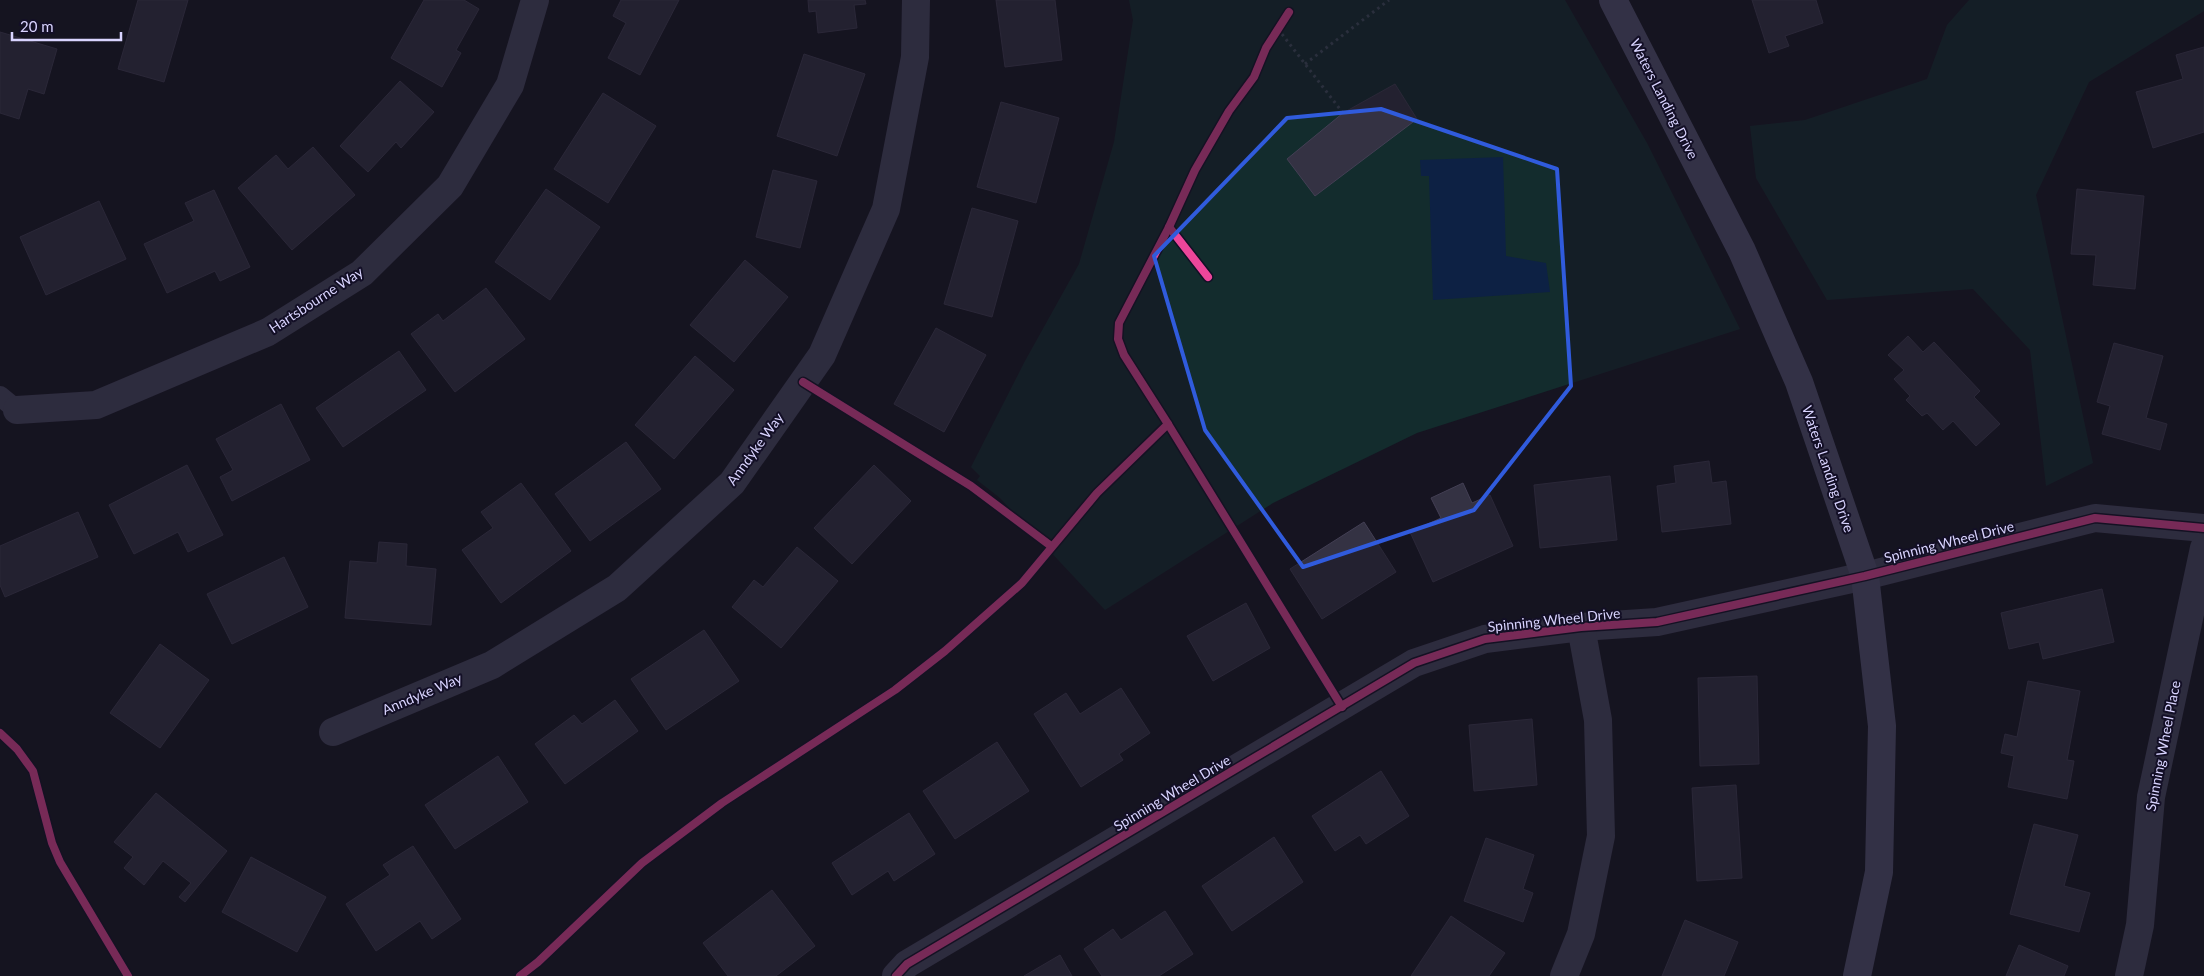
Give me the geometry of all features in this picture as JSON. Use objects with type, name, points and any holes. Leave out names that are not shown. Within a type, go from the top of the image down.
[{"type":"street","name":"Hartsbourne Way","points":[[9,403],[96,406],[268,332],[362,273],[450,186],[510,84],[535,0]]},
{"type":"street","name":"Anndyke Way","points":[[333,732],[492,665],[618,588],[732,483],[822,355],[886,209],[915,57],[916,0]]},
{"type":"street","name":"Waters Landing Drive","points":[[1613,0],[1742,251],[1799,382],[1865,576],[1882,726],[1879,872],[1857,976]]},
{"type":"street","name":"Spinning Wheel Drive","points":[[896,976],[907,964],[1414,663],[1485,639],[1581,627],[1657,622],[1865,576],[2095,518],[2204,528]]},
{"type":"street","name":"Spinning Wheel Place","points":[[2129,976],[2140,925],[2151,797],[2204,548]]},
{"type":"street","points":[[1564,976],[1582,934],[1601,836],[1598,720],[1581,627]]},
{"type":"path","points":[[1305,64],[1389,0]]},
{"type":"path","points":[[1278,29],[1343,114]]},
{"type":"highlighted area","points":[[1381,109],[1557,169],[1571,386],[1474,510],[1303,567],[1205,430],[1154,256],[1287,118]]},
{"type":"green space","points":[[1129,0],[1565,0],[1647,143],[1740,329],[1417,433],[1273,503],[1105,610],[1000,498],[977,480],[980,476],[971,467],[1025,361],[1079,264],[1114,142],[1133,20]]},
{"type":"green space","points":[[1969,0],[2204,0],[2204,11],[2089,82],[2036,195],[2093,463],[2046,486],[2030,350],[1973,289],[1827,300],[1756,178],[1750,126],[1805,120],[1927,79],[1947,25]]},
{"type":"water","points":[[1503,157],[1506,256],[1546,263],[1550,292],[1433,300],[1429,176],[1421,176],[1420,160]]},
{"type":"building","points":[[138,0],[188,0],[164,82],[118,69]]},
{"type":"building","points":[[424,0],[464,0],[479,9],[456,50],[461,53],[442,87],[391,58]]},
{"type":"building","points":[[621,0],[679,0],[640,75],[608,58],[626,23],[613,16]]},
{"type":"building","points":[[808,0],[865,0],[866,4],[854,5],[857,28],[818,33],[816,11],[809,12]]},
{"type":"building","points":[[996,0],[1055,0],[1062,60],[1005,67]]},
{"type":"building","points":[[1752,0],[1816,0],[1823,23],[1785,36],[1789,46],[1769,53]]},
{"type":"building","points":[[0,32],[57,49],[44,94],[28,89],[19,119],[0,113]]},
{"type":"building","points":[[2204,47],[2204,132],[2153,148],[2136,92],[2183,79],[2176,55]]},
{"type":"building","points":[[804,54],[865,74],[837,156],[777,136]]},
{"type":"building","points":[[400,81],[434,112],[401,148],[396,142],[368,172],[340,146]]},
{"type":"building","points":[[1395,84],[1417,119],[1315,196],[1287,159],[1343,113]]},
{"type":"building","points":[[603,93],[656,126],[608,203],[554,169]]},
{"type":"building","points":[[1001,102],[1059,118],[1036,203],[977,187]]},
{"type":"building","points":[[313,147],[355,195],[292,250],[238,188],[276,155],[288,169]]},
{"type":"building","points":[[773,170],[817,181],[800,248],[756,237]]},
{"type":"building","points":[[546,189],[600,227],[550,300],[495,262]]},
{"type":"building","points":[[2077,189],[2144,196],[2135,289],[2093,285],[2096,255],[2071,254]]},
{"type":"building","points":[[214,190],[250,267],[220,281],[215,271],[167,293],[144,244],[194,221],[185,203]]},
{"type":"building","points":[[99,201],[126,259],[46,295],[20,237]]},
{"type":"building","points":[[972,208],[1018,221],[992,317],[944,304]]},
{"type":"building","points":[[745,260],[788,297],[734,362],[690,325]]},
{"type":"building","points":[[486,288],[525,339],[455,392],[411,334],[438,314],[443,321]]},
{"type":"building","points":[[936,328],[986,355],[944,432],[894,404]]},
{"type":"building","points":[[1908,336],[1923,352],[1934,342],[1980,391],[1974,397],[2000,424],[1976,446],[1953,421],[1943,430],[1927,413],[1922,416],[1906,400],[1910,396],[1894,379],[1904,370],[1888,355]]},
{"type":"building","points":[[2114,343],[2163,356],[2146,418],[2167,424],[2160,450],[2102,434],[2110,406],[2097,402]]},
{"type":"building","points":[[399,351],[426,390],[343,447],[316,408]]},
{"type":"building","points":[[695,356],[734,390],[674,459],[635,425]]},
{"type":"building","points":[[281,404],[310,460],[232,501],[220,477],[233,470],[216,439]]},
{"type":"building","points":[[626,442],[661,489],[590,541],[555,494]]},
{"type":"building","points":[[1709,461],[1712,483],[1726,481],[1731,524],[1662,532],[1657,486],[1676,483],[1674,466]]},
{"type":"building","points":[[187,465],[223,535],[188,552],[178,532],[134,554],[109,505]]},
{"type":"building","points":[[874,465],[911,501],[852,564],[814,528]]},
{"type":"building","points":[[1610,476],[1617,540],[1540,548],[1534,485]]},
{"type":"building","points":[[521,483],[571,551],[501,603],[462,550],[493,528],[481,512]]},
{"type":"building","points":[[1463,483],[1472,503],[1490,495],[1513,546],[1433,582],[1410,532],[1441,518],[1431,498]]},
{"type":"building","points":[[78,512],[98,557],[5,597],[0,585],[0,546]]},
{"type":"building","points":[[1364,522],[1396,572],[1322,619],[1290,569]]},
{"type":"building","points":[[379,542],[407,544],[406,566],[436,569],[431,625],[345,618],[350,561],[377,563]]},
{"type":"building","points":[[797,547],[838,581],[781,648],[732,607],[754,580],[763,587]]},
{"type":"building","points":[[284,557],[308,607],[232,644],[207,594]]},
{"type":"building","points":[[2102,589],[2114,642],[2043,659],[2039,642],[2009,649],[2001,613]]},
{"type":"building","points":[[1246,603],[1270,648],[1213,681],[1187,636]]},
{"type":"building","points":[[704,630],[739,681],[666,730],[631,679]]},
{"type":"building","points":[[160,644],[209,680],[160,748],[110,713]]},
{"type":"building","points":[[1757,676],[1759,764],[1700,766],[1698,678]]},
{"type":"building","points":[[2028,681],[2080,691],[2067,760],[2074,761],[2067,799],[2008,787],[2014,756],[2001,753],[2005,734],[2017,737]]},
{"type":"building","points":[[1121,688],[1150,733],[1119,754],[1123,760],[1081,787],[1034,714],[1066,693],[1080,714]]},
{"type":"building","points":[[615,700],[638,731],[565,784],[535,744],[574,715],[582,724]]},
{"type":"building","points":[[1532,719],[1537,785],[1474,791],[1469,725]]},
{"type":"building","points":[[997,742],[1029,791],[955,839],[923,791]]},
{"type":"building","points":[[498,756],[528,802],[455,849],[425,805]]},
{"type":"building","points":[[1381,771],[1409,816],[1366,844],[1360,835],[1335,851],[1312,816]]},
{"type":"building","points":[[1736,785],[1742,878],[1697,881],[1692,788]]},
{"type":"building","points":[[156,793],[227,851],[185,902],[179,897],[191,883],[163,861],[144,885],[124,868],[133,857],[114,842]]},
{"type":"building","points":[[909,813],[935,854],[894,881],[888,871],[852,895],[832,863]]},
{"type":"building","points":[[2034,824],[2078,835],[2064,886],[2090,893],[2079,932],[2010,914]]},
{"type":"building","points":[[1274,837],[1303,882],[1232,931],[1202,886]]},
{"type":"building","points":[[1486,838],[1534,855],[1523,889],[1533,893],[1523,922],[1464,901]]},
{"type":"building","points":[[413,846],[461,919],[432,939],[420,921],[376,951],[346,904],[390,875],[383,865]]},
{"type":"building","points":[[251,857],[326,897],[297,952],[222,912]]},
{"type":"building","points":[[772,890],[815,946],[776,976],[728,976],[703,943]]},
{"type":"building","points":[[1165,911],[1193,954],[1159,976],[1102,976],[1084,949],[1113,929],[1121,940]]},
{"type":"building","points":[[1451,916],[1505,953],[1489,976],[1411,976]]},
{"type":"building","points":[[1685,920],[1738,942],[1724,976],[1662,976]]},
{"type":"building","points":[[2019,945],[2068,966],[2064,976],[2006,976]]},
{"type":"building","points":[[1060,955],[1072,976],[1024,976]]},
{"type":"cycle path","points":[[1168,424],[1124,355],[1118,339],[1119,323],[1169,227],[1195,170],[1229,111],[1254,77],[1266,48],[1289,12]]},
{"type":"cycle path","points":[[1169,227],[1208,277]]},
{"type":"cycle path","points":[[803,382],[971,486],[1051,546]]},
{"type":"cycle path","points":[[520,976],[538,962],[642,863],[722,803],[895,690],[945,651],[1022,583],[1097,493],[1168,424],[1342,707]]},
{"type":"cycle path","points":[[896,976],[907,964],[1414,663],[1485,639],[1581,627],[1657,622],[1865,576],[2095,518],[2204,528]]},
{"type":"cycle path","points":[[0,733],[17,749],[33,771],[52,843],[60,862],[128,976]]}]
